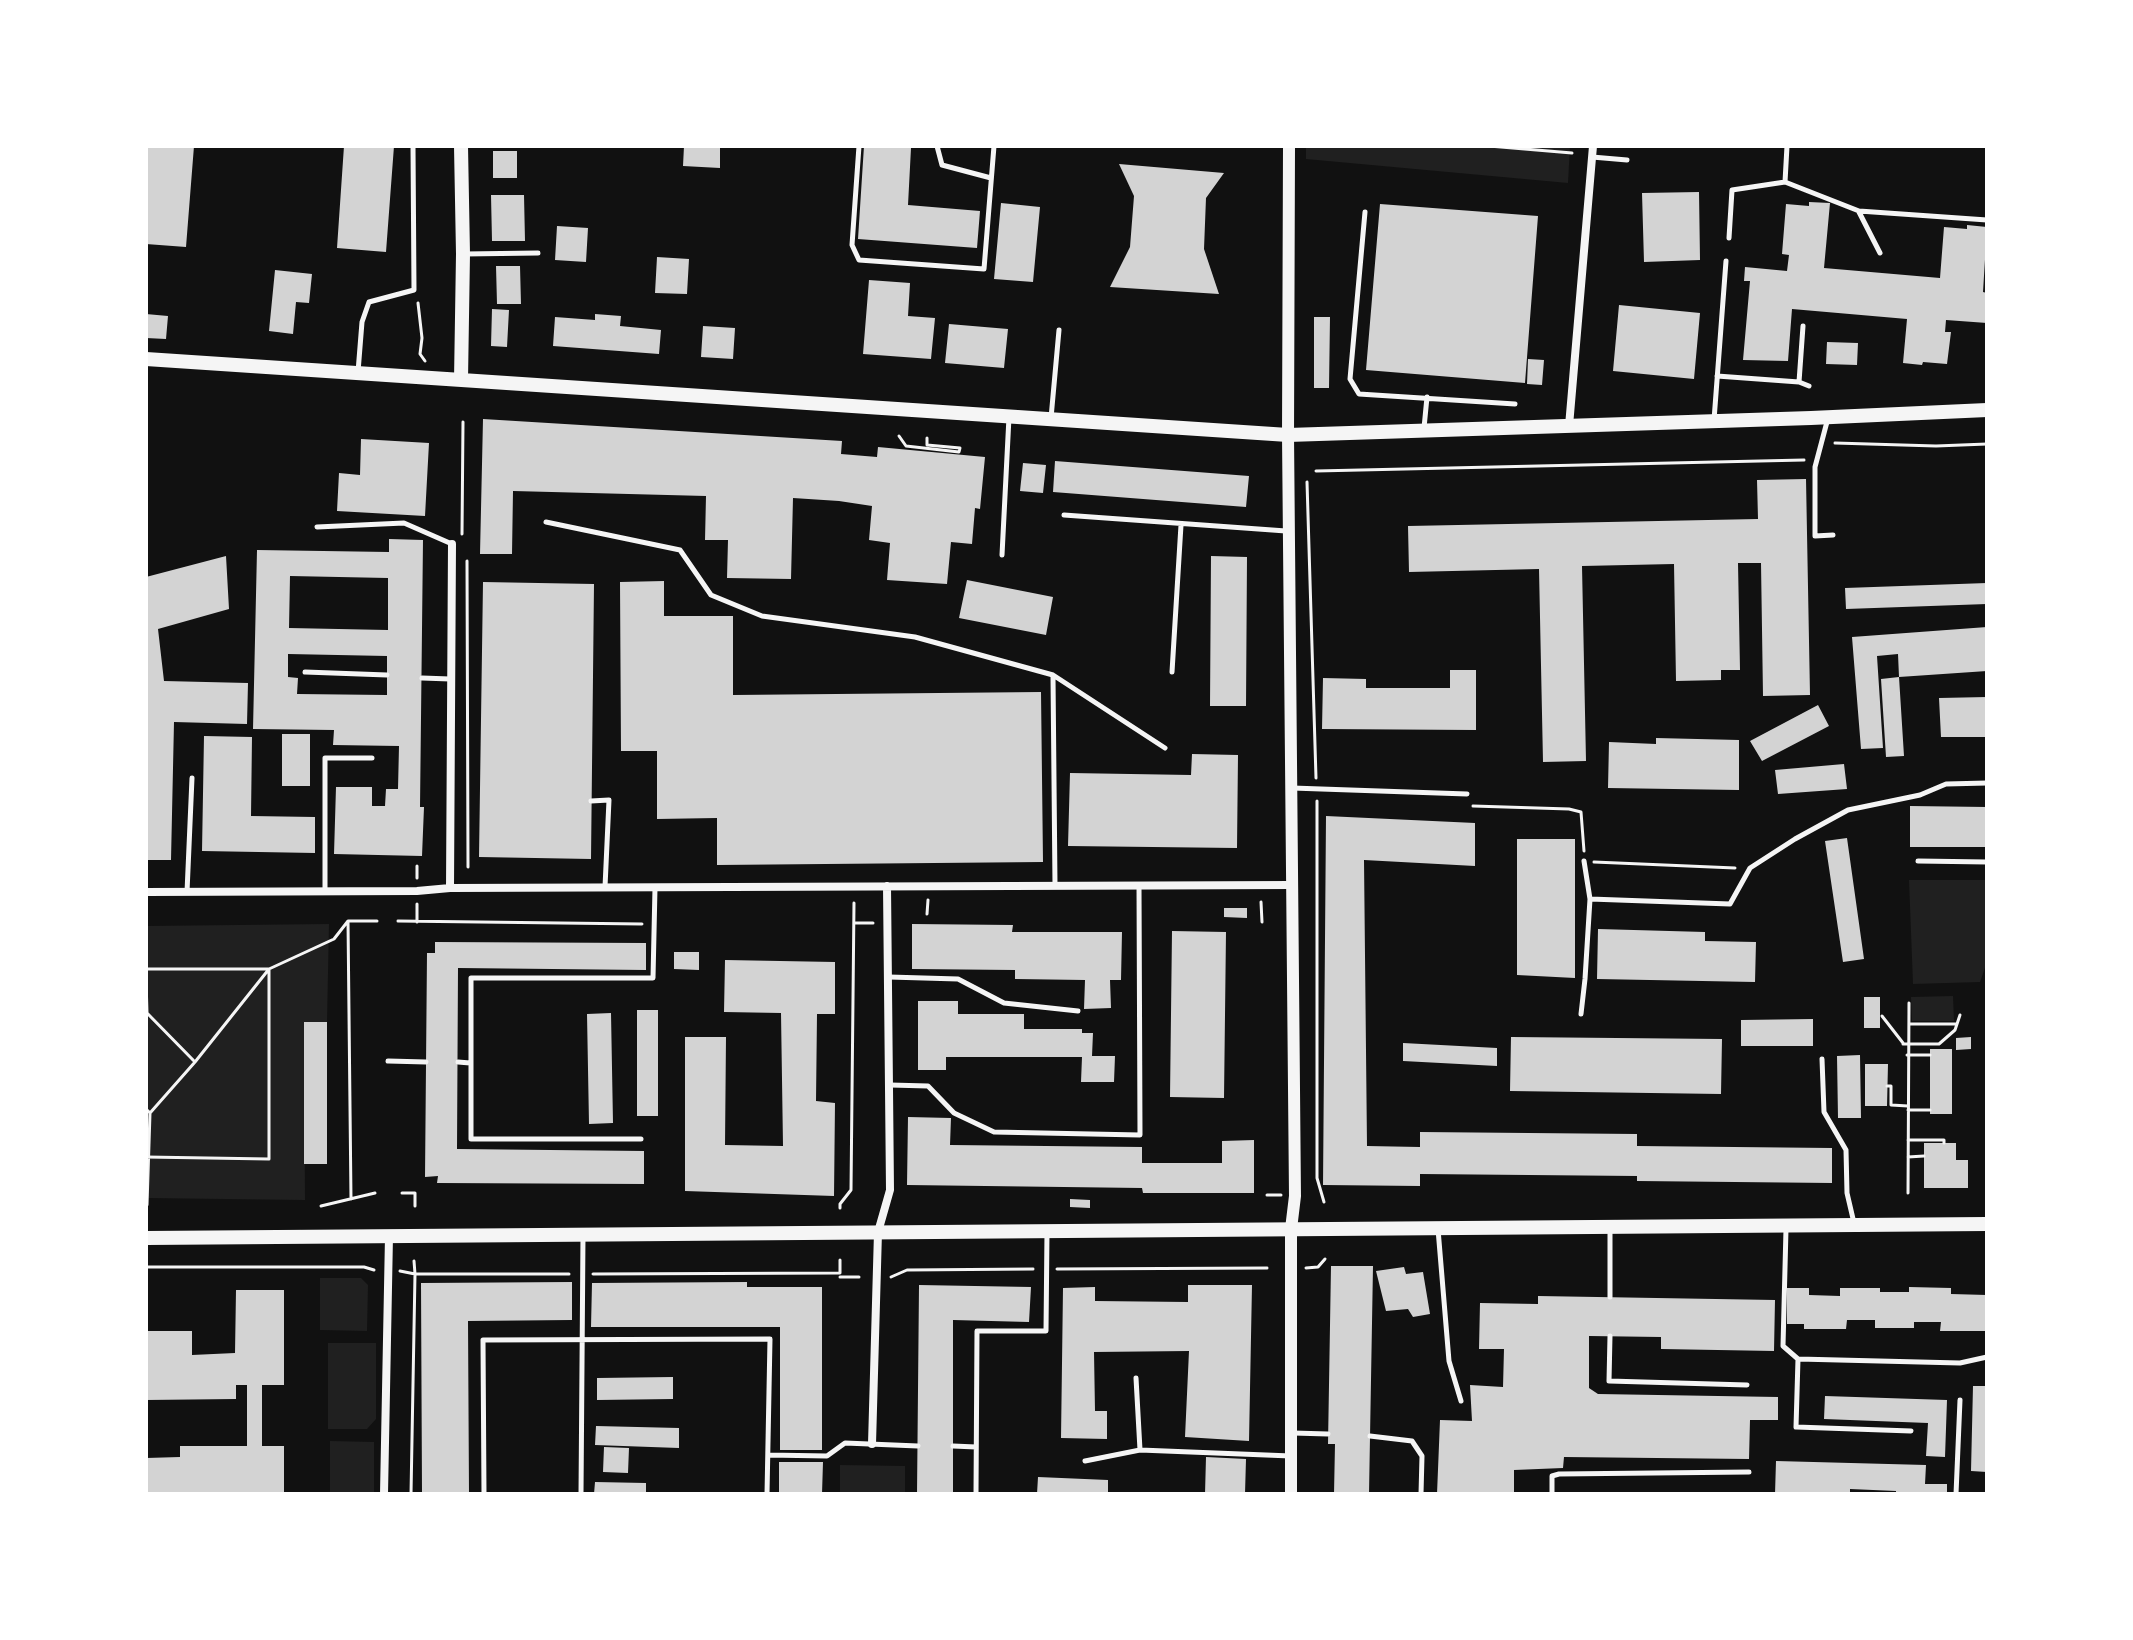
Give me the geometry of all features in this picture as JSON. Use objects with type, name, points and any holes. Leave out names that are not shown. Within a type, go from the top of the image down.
[{"type":"main road","points":[[461,146],[461,380]]},
{"type":"main road","points":[[146,359],[1288,435],[1987,410]]},
{"type":"main road","points":[[146,1238],[1987,1224]]},
{"type":"street","points":[[1289,146],[1288,435],[1295,1196],[1291,1229],[1291,1494]]},
{"type":"street","points":[[1569,426],[1593,146]]},
{"type":"street","points":[[450,888],[452,544]]},
{"type":"street","points":[[146,892],[1292,885]]},
{"type":"street","points":[[872,1444],[878,1232],[890,1190],[887,886]]},
{"type":"street","points":[[384,1494],[389,1236]]},
{"type":"lane","points":[[358,374],[362,322],[369,302],[414,290],[413,146]]},
{"type":"lane","points":[[859,146],[852,245],[859,260],[984,269],[994,146]]},
{"type":"lane","points":[[937,146],[942,165],[991,178]]},
{"type":"lane","points":[[1785,182],[1787,146]]},
{"type":"lane","points":[[1592,157],[1627,160]]},
{"type":"lane","points":[[1729,238],[1732,190],[1785,182],[1859,211],[1987,220]]},
{"type":"lane","points":[[1859,211],[1880,253]]},
{"type":"lane","points":[[1365,212],[1350,379],[1359,394],[1515,404]]},
{"type":"lane","points":[[463,254],[538,253]]},
{"type":"lane","points":[[1714,421],[1726,261]]},
{"type":"lane","points":[[1799,382],[1803,326]]},
{"type":"lane","points":[[1051,419],[1059,330]]},
{"type":"lane","points":[[1717,376],[1799,382],[1809,386]]},
{"type":"lane","points":[[1424,430],[1427,397]]},
{"type":"lane","points":[[1987,398],[1987,410]]},
{"type":"lane","points":[[1002,555],[1009,416]]},
{"type":"lane","points":[[1828,418],[1815,467],[1815,536],[1833,535]]},
{"type":"lane","points":[[1064,515],[1289,531]]},
{"type":"lane","points":[[546,522],[680,550],[711,595],[762,616],[915,637],[1053,675],[1165,748]]},
{"type":"lane","points":[[317,527],[404,523],[452,544]]},
{"type":"lane","points":[[1172,672],[1181,525]]},
{"type":"lane","points":[[305,672],[387,675]]},
{"type":"lane","points":[[1053,675],[1055,885]]},
{"type":"lane","points":[[422,678],[450,679]]},
{"type":"lane","points":[[325,891],[325,758],[372,758]]},
{"type":"lane","points":[[187,892],[192,778]]},
{"type":"lane","points":[[1590,899],[1730,904],[1750,868],[1848,810],[1920,795],[1946,784],[1987,783]]},
{"type":"lane","points":[[1291,788],[1467,794]]},
{"type":"lane","points":[[591,801],[609,800],[605,887]]},
{"type":"lane","points":[[1581,1014],[1590,899],[1584,861]]},
{"type":"lane","points":[[1918,861],[1987,862]]},
{"type":"lane","points":[[889,1085],[928,1086],[954,1113],[994,1132],[1140,1135],[1139,885]]},
{"type":"lane","points":[[641,1139],[471,1139],[471,978],[653,978],[655,887]]},
{"type":"lane","points":[[888,977],[958,979],[1004,1003],[1078,1011]]},
{"type":"lane","points":[[1822,1059],[1824,1112],[1846,1150],[1847,1193],[1854,1225]]},
{"type":"lane","points":[[388,1061],[426,1062]]},
{"type":"lane","points":[[458,1062],[470,1063]]},
{"type":"lane","points":[[1786,1226],[1783,1346],[1798,1359],[1960,1363],[1987,1357]]},
{"type":"lane","points":[[1610,1227],[1610,1297]]},
{"type":"lane","points":[[1438,1228],[1449,1361],[1461,1401]]},
{"type":"lane","points":[[976,1494],[977,1331],[1046,1331],[1047,1231]]},
{"type":"lane","points":[[581,1494],[584,1235]]},
{"type":"lane","points":[[1610,1336],[1609,1381],[1747,1385]]},
{"type":"lane","points":[[484,1494],[483,1340],[770,1339],[767,1494]]},
{"type":"lane","points":[[1798,1359],[1796,1427],[1911,1431]]},
{"type":"lane","points":[[1136,1378],[1140,1450]]},
{"type":"lane","points":[[1956,1494],[1960,1400]]},
{"type":"lane","points":[[1292,1433],[1328,1434]]},
{"type":"lane","points":[[1370,1436],[1412,1441],[1422,1456],[1421,1494]]},
{"type":"lane","points":[[768,1455],[827,1456],[845,1443],[918,1446]]},
{"type":"lane","points":[[953,1446],[976,1447]]},
{"type":"lane","points":[[1085,1461],[1140,1450],[1291,1456]]},
{"type":"lane","points":[[1552,1494],[1552,1476],[1559,1474],[1749,1472]]},
{"type":"path","points":[[1489,146],[1572,153]]},
{"type":"path","points":[[415,281],[422,338],[420,354],[425,361]]},
{"type":"path","points":[[463,422],[464,544]]},
{"type":"path","points":[[899,436],[906,446],[920,450],[959,452],[960,448],[927,445],[927,438]]},
{"type":"path","points":[[1316,471],[1812,460],[1811,443],[1987,444]]},
{"type":"path","points":[[1307,482],[1316,788],[1317,1178],[1324,1202]]},
{"type":"path","points":[[466,557],[468,867]]},
{"type":"path","points":[[1479,806],[1581,812],[1584,861],[1750,868]]},
{"type":"path","points":[[417,866],[417,881]]},
{"type":"path","points":[[927,914],[928,900]]},
{"type":"path","points":[[1261,902],[1262,922]]},
{"type":"path","points":[[840,1208],[851,1190],[854,903]]},
{"type":"path","points":[[417,904],[417,922]]},
{"type":"path","points":[[348,921],[377,921]]},
{"type":"path","points":[[146,969],[269,969],[334,939],[348,921]]},
{"type":"path","points":[[348,921],[351,1199]]},
{"type":"path","points":[[398,921],[655,924]]},
{"type":"path","points":[[854,923],[877,923]]},
{"type":"path","points":[[147,1205],[148,1111],[195,1062],[269,969]]},
{"type":"path","points":[[148,1157],[269,1159],[269,969]]},
{"type":"path","points":[[146,980],[146,1013],[195,1062]]},
{"type":"path","points":[[1908,1193],[1906,1046],[1909,1003]]},
{"type":"path","points":[[1906,1046],[1939,1044],[1955,1030],[1960,1015]]},
{"type":"path","points":[[1882,1016],[1906,1046]]},
{"type":"path","points":[[1909,1024],[1957,1024]]},
{"type":"path","points":[[1907,1055],[1930,1055]]},
{"type":"path","points":[[1887,1086],[1891,1086],[1891,1105],[1930,1110]]},
{"type":"path","points":[[1908,1140],[1944,1140],[1944,1143]]},
{"type":"path","points":[[1908,1157],[1924,1156]]},
{"type":"path","points":[[321,1206],[375,1193]]},
{"type":"path","points":[[402,1193],[415,1193],[415,1206]]},
{"type":"path","points":[[1267,1195],[1281,1195]]},
{"type":"path","points":[[1315,1196],[1324,1196]]},
{"type":"path","points":[[1306,1268],[1318,1267],[1325,1259]]},
{"type":"path","points":[[400,1271],[415,1274],[840,1273],[840,1260]]},
{"type":"path","points":[[411,1494],[414,1261]]},
{"type":"path","points":[[146,1267],[364,1267],[374,1271]]},
{"type":"path","points":[[891,1277],[907,1270],[1267,1268]]},
{"type":"path","points":[[840,1277],[859,1277]]},
{"type":"shaded area","points":[[1306,146],[1570,146],[1568,183],[1306,159]]},
{"type":"shaded area","points":[[1909,880],[1987,880],[1987,962],[1980,982],[1913,984]]},
{"type":"shaded area","points":[[329,924],[327,1022],[304,1023],[305,1200],[146,1198],[146,926]]},
{"type":"shaded area","points":[[1953,996],[1954,1021],[1912,1021],[1911,997]]},
{"type":"shaded area","points":[[320,1278],[361,1278],[368,1285],[367,1331],[320,1330]]},
{"type":"shaded area","points":[[328,1343],[376,1343],[376,1419],[367,1429],[328,1429]]},
{"type":"shaded area","points":[[330,1441],[374,1442],[374,1494],[330,1494]]},
{"type":"shaded area","points":[[840,1465],[905,1466],[905,1494],[840,1494]]},
{"type":"building","points":[[146,146],[194,146],[186,247],[146,244]]},
{"type":"building","points":[[344,146],[394,146],[386,252],[337,248]]},
{"type":"building","points":[[684,146],[720,146],[720,168],[683,166]]},
{"type":"building","points":[[864,146],[911,148],[908,205],[980,211],[977,248],[858,239]]},
{"type":"building","points":[[493,151],[517,151],[517,178],[493,178]]},
{"type":"building","points":[[1119,164],[1224,173],[1206,198],[1204,249],[1219,294],[1110,287],[1130,247],[1134,196]]},
{"type":"building","points":[[1699,192],[1700,260],[1644,262],[1642,193]]},
{"type":"building","points":[[491,195],[524,195],[525,241],[492,241]]},
{"type":"building","points":[[1809,202],[1830,203],[1824,268],[1940,278],[1944,227],[1987,227],[1983,292],[1987,293],[1987,323],[1946,320],[1945,332],[1951,332],[1947,364],[1923,362],[1922,365],[1903,363],[1907,319],[1792,309],[1788,361],[1743,360],[1750,281],[1744,281],[1745,267],[1787,271],[1789,255],[1782,254],[1786,204],[1809,206]]},
{"type":"building","points":[[1001,203],[1040,207],[1033,282],[994,279]]},
{"type":"building","points":[[1380,204],[1538,216],[1525,383],[1366,370]]},
{"type":"building","points":[[557,226],[588,228],[586,262],[555,260]]},
{"type":"building","points":[[657,257],[689,259],[687,294],[655,293]]},
{"type":"building","points":[[496,266],[520,266],[521,304],[497,304]]},
{"type":"building","points":[[275,270],[312,274],[309,303],[296,302],[293,334],[269,331]]},
{"type":"building","points":[[869,280],[910,283],[908,316],[935,318],[931,359],[863,354]]},
{"type":"building","points":[[1619,305],[1700,313],[1694,379],[1613,371]]},
{"type":"building","points":[[492,309],[509,310],[507,347],[491,346]]},
{"type":"building","points":[[146,314],[168,316],[166,339],[146,338]]},
{"type":"building","points":[[595,314],[621,316],[620,326],[661,330],[659,354],[553,346],[555,317],[595,320]]},
{"type":"building","points":[[1314,317],[1330,317],[1329,388],[1314,388]]},
{"type":"building","points":[[949,324],[1008,329],[1004,368],[945,363]]},
{"type":"building","points":[[703,326],[735,328],[733,359],[701,357]]},
{"type":"building","points":[[1827,342],[1858,343],[1857,365],[1826,364]]},
{"type":"building","points":[[1528,359],[1544,360],[1542,385],[1527,384]]},
{"type":"building","points":[[483,419],[842,441],[841,454],[877,457],[878,447],[985,457],[980,509],[975,508],[972,544],[951,542],[947,584],[887,580],[890,543],[869,540],[872,506],[793,498],[791,579],[727,578],[728,540],[705,540],[706,496],[513,491],[512,554],[480,554]]},
{"type":"building","points":[[361,439],[429,443],[425,516],[337,511],[339,473],[360,475]]},
{"type":"building","points":[[1055,461],[1249,476],[1246,507],[1053,492]]},
{"type":"building","points":[[1023,463],[1046,465],[1043,493],[1020,491]]},
{"type":"building","points":[[1806,479],[1810,695],[1763,696],[1761,563],[1738,563],[1740,670],[1721,670],[1721,680],[1676,681],[1674,564],[1582,566],[1586,761],[1543,762],[1539,569],[1409,572],[1408,526],[1758,519],[1757,480]]},
{"type":"building","points":[[389,539],[423,540],[422,856],[334,854],[336,787],[372,787],[372,806],[385,806],[386,789],[398,789],[399,746],[333,745],[334,730],[253,729],[257,550],[389,552]],"holes":[[[290,576],[388,578],[388,630],[289,628]],[[288,654],[387,656],[387,695],[297,694],[298,678],[288,677]]]},
{"type":"building","points":[[226,556],[229,609],[158,629],[164,681],[248,683],[247,724],[174,722],[171,860],[146,860],[146,577]]},
{"type":"building","points":[[1211,556],[1247,557],[1246,706],[1210,706]]},
{"type":"building","points":[[967,580],[1053,597],[1046,635],[959,618]]},
{"type":"building","points":[[664,581],[664,616],[733,616],[733,695],[1041,692],[1043,862],[717,865],[717,818],[657,819],[657,751],[621,751],[620,582]]},
{"type":"building","points":[[483,582],[594,584],[591,859],[479,857]]},
{"type":"building","points":[[1987,583],[1987,604],[1846,609],[1845,588]]},
{"type":"building","points":[[1987,627],[1987,671],[1899,677],[1898,654],[1877,656],[1883,748],[1861,749],[1852,637]]},
{"type":"building","points":[[1450,670],[1476,670],[1476,730],[1322,729],[1323,678],[1366,679],[1366,688],[1450,688]]},
{"type":"building","points":[[1899,677],[1904,756],[1886,757],[1881,679]]},
{"type":"building","points":[[1987,697],[1987,737],[1941,737],[1939,698]]},
{"type":"building","points":[[1818,705],[1829,726],[1762,761],[1750,741]]},
{"type":"building","points":[[282,734],[310,734],[310,786],[282,786]]},
{"type":"building","points":[[204,736],[252,737],[251,816],[315,817],[315,853],[202,851]]},
{"type":"building","points":[[1656,738],[1739,740],[1739,790],[1608,788],[1609,742],[1656,744]]},
{"type":"building","points":[[1192,754],[1238,755],[1237,848],[1068,846],[1070,773],[1191,775]]},
{"type":"building","points":[[1844,764],[1847,789],[1778,794],[1775,770]]},
{"type":"building","points":[[1910,806],[1987,807],[1987,847],[1910,847]]},
{"type":"building","points":[[1326,816],[1475,823],[1475,866],[1364,860],[1367,1146],[1420,1147],[1420,1132],[1637,1134],[1637,1146],[1832,1148],[1832,1183],[1637,1181],[1637,1176],[1420,1174],[1420,1186],[1323,1185]]},
{"type":"building","points":[[1847,838],[1864,959],[1843,962],[1825,841]]},
{"type":"building","points":[[1517,839],[1575,839],[1575,978],[1517,975]]},
{"type":"building","points":[[1224,908],[1247,908],[1247,918],[1224,917]]},
{"type":"building","points":[[912,924],[1013,925],[1012,932],[1122,932],[1121,980],[1110,980],[1111,1008],[1084,1009],[1085,980],[1015,979],[1015,970],[912,969]]},
{"type":"building","points":[[1598,929],[1705,932],[1705,941],[1756,942],[1755,982],[1597,979]]},
{"type":"building","points":[[1172,931],[1226,932],[1224,1098],[1170,1097]]},
{"type":"building","points":[[435,942],[646,943],[646,970],[458,968],[457,1149],[644,1151],[644,1184],[437,1183],[438,1176],[425,1177],[427,953],[435,953]]},
{"type":"building","points":[[674,952],[699,952],[699,970],[674,969]]},
{"type":"building","points":[[725,960],[835,962],[835,1014],[817,1014],[816,1101],[835,1103],[834,1196],[685,1191],[685,1037],[726,1037],[725,1145],[783,1146],[781,1013],[724,1012]]},
{"type":"building","points":[[1864,997],[1880,997],[1880,1028],[1864,1028]]},
{"type":"building","points":[[918,1001],[958,1001],[958,1014],[1024,1014],[1024,1029],[1082,1029],[1082,1033],[1093,1033],[1092,1056],[1115,1056],[1114,1082],[1081,1082],[1082,1057],[946,1057],[946,1070],[918,1070]]},
{"type":"building","points":[[637,1010],[658,1010],[658,1116],[637,1116]]},
{"type":"building","points":[[611,1013],[613,1123],[589,1124],[587,1014]]},
{"type":"building","points":[[1813,1019],[1813,1046],[1741,1046],[1741,1020]]},
{"type":"building","points":[[304,1022],[327,1022],[327,1164],[304,1164]]},
{"type":"building","points":[[1511,1037],[1722,1039],[1721,1094],[1510,1091]]},
{"type":"building","points":[[1971,1037],[1971,1049],[1956,1050],[1956,1038]]},
{"type":"building","points":[[1403,1043],[1497,1048],[1497,1066],[1403,1061]]},
{"type":"building","points":[[1930,1049],[1952,1049],[1952,1114],[1930,1114]]},
{"type":"building","points":[[1860,1055],[1861,1118],[1838,1118],[1837,1056]]},
{"type":"building","points":[[1865,1064],[1888,1064],[1887,1106],[1865,1106]]},
{"type":"building","points":[[908,1117],[951,1118],[950,1145],[1142,1147],[1142,1163],[1222,1163],[1222,1141],[1254,1140],[1254,1193],[1143,1193],[1142,1188],[907,1185]]},
{"type":"building","points":[[1924,1143],[1956,1143],[1956,1160],[1968,1160],[1968,1188],[1924,1188]]},
{"type":"building","points":[[1070,1199],[1090,1200],[1090,1208],[1070,1207]]},
{"type":"building","points":[[1331,1266],[1373,1266],[1369,1494],[1334,1494],[1335,1444],[1328,1444]]},
{"type":"building","points":[[1404,1267],[1406,1274],[1423,1272],[1430,1314],[1413,1317],[1408,1309],[1386,1311],[1376,1271]]},
{"type":"building","points":[[572,1282],[572,1320],[468,1321],[469,1494],[422,1494],[421,1283]]},
{"type":"building","points":[[747,1282],[747,1287],[822,1287],[822,1450],[780,1450],[780,1327],[591,1327],[592,1283]]},
{"type":"building","points":[[919,1285],[1031,1287],[1029,1322],[953,1320],[953,1494],[917,1494]]},
{"type":"building","points":[[1188,1285],[1252,1285],[1249,1441],[1185,1437],[1189,1351],[1094,1352],[1095,1411],[1107,1411],[1107,1439],[1061,1438],[1063,1288],[1095,1287],[1095,1301],[1188,1302]]},
{"type":"building","points":[[1909,1287],[1951,1288],[1951,1294],[1987,1295],[1986,1331],[1940,1331],[1941,1322],[1914,1322],[1914,1328],[1875,1328],[1875,1320],[1847,1320],[1846,1329],[1804,1329],[1804,1324],[1787,1324],[1787,1288],[1809,1288],[1809,1295],[1840,1296],[1840,1288],[1909,1292]]},
{"type":"building","points":[[236,1290],[284,1290],[284,1385],[262,1385],[262,1446],[284,1446],[284,1494],[146,1494],[146,1458],[180,1457],[180,1446],[247,1446],[247,1385],[236,1385],[236,1399],[146,1400],[146,1331],[192,1331],[192,1355],[235,1353]]},
{"type":"building","points":[[1538,1296],[1775,1300],[1774,1351],[1661,1349],[1661,1337],[1589,1336],[1589,1388],[1598,1394],[1778,1397],[1778,1420],[1750,1420],[1749,1459],[1564,1457],[1563,1468],[1514,1470],[1514,1494],[1437,1494],[1440,1420],[1472,1421],[1470,1385],[1503,1387],[1504,1349],[1479,1349],[1480,1303],[1538,1304]]},
{"type":"building","points":[[673,1377],[673,1399],[597,1400],[597,1378]]},
{"type":"building","points":[[1973,1386],[1987,1386],[1987,1472],[1971,1471]]},
{"type":"building","points":[[1825,1396],[1947,1400],[1945,1457],[1926,1456],[1928,1423],[1824,1419]]},
{"type":"building","points":[[596,1426],[679,1428],[679,1448],[595,1445]]},
{"type":"building","points":[[604,1447],[629,1448],[628,1473],[603,1472]]},
{"type":"building","points":[[1206,1457],[1246,1459],[1245,1494],[1205,1494]]},
{"type":"building","points":[[1776,1461],[1926,1465],[1925,1484],[1947,1484],[1947,1494],[1896,1494],[1896,1491],[1850,1489],[1850,1494],[1775,1494]]},
{"type":"building","points":[[779,1462],[823,1462],[822,1494],[779,1494]]},
{"type":"building","points":[[1038,1477],[1108,1480],[1108,1494],[1037,1494]]},
{"type":"building","points":[[595,1482],[646,1483],[646,1494],[594,1494]]}]
